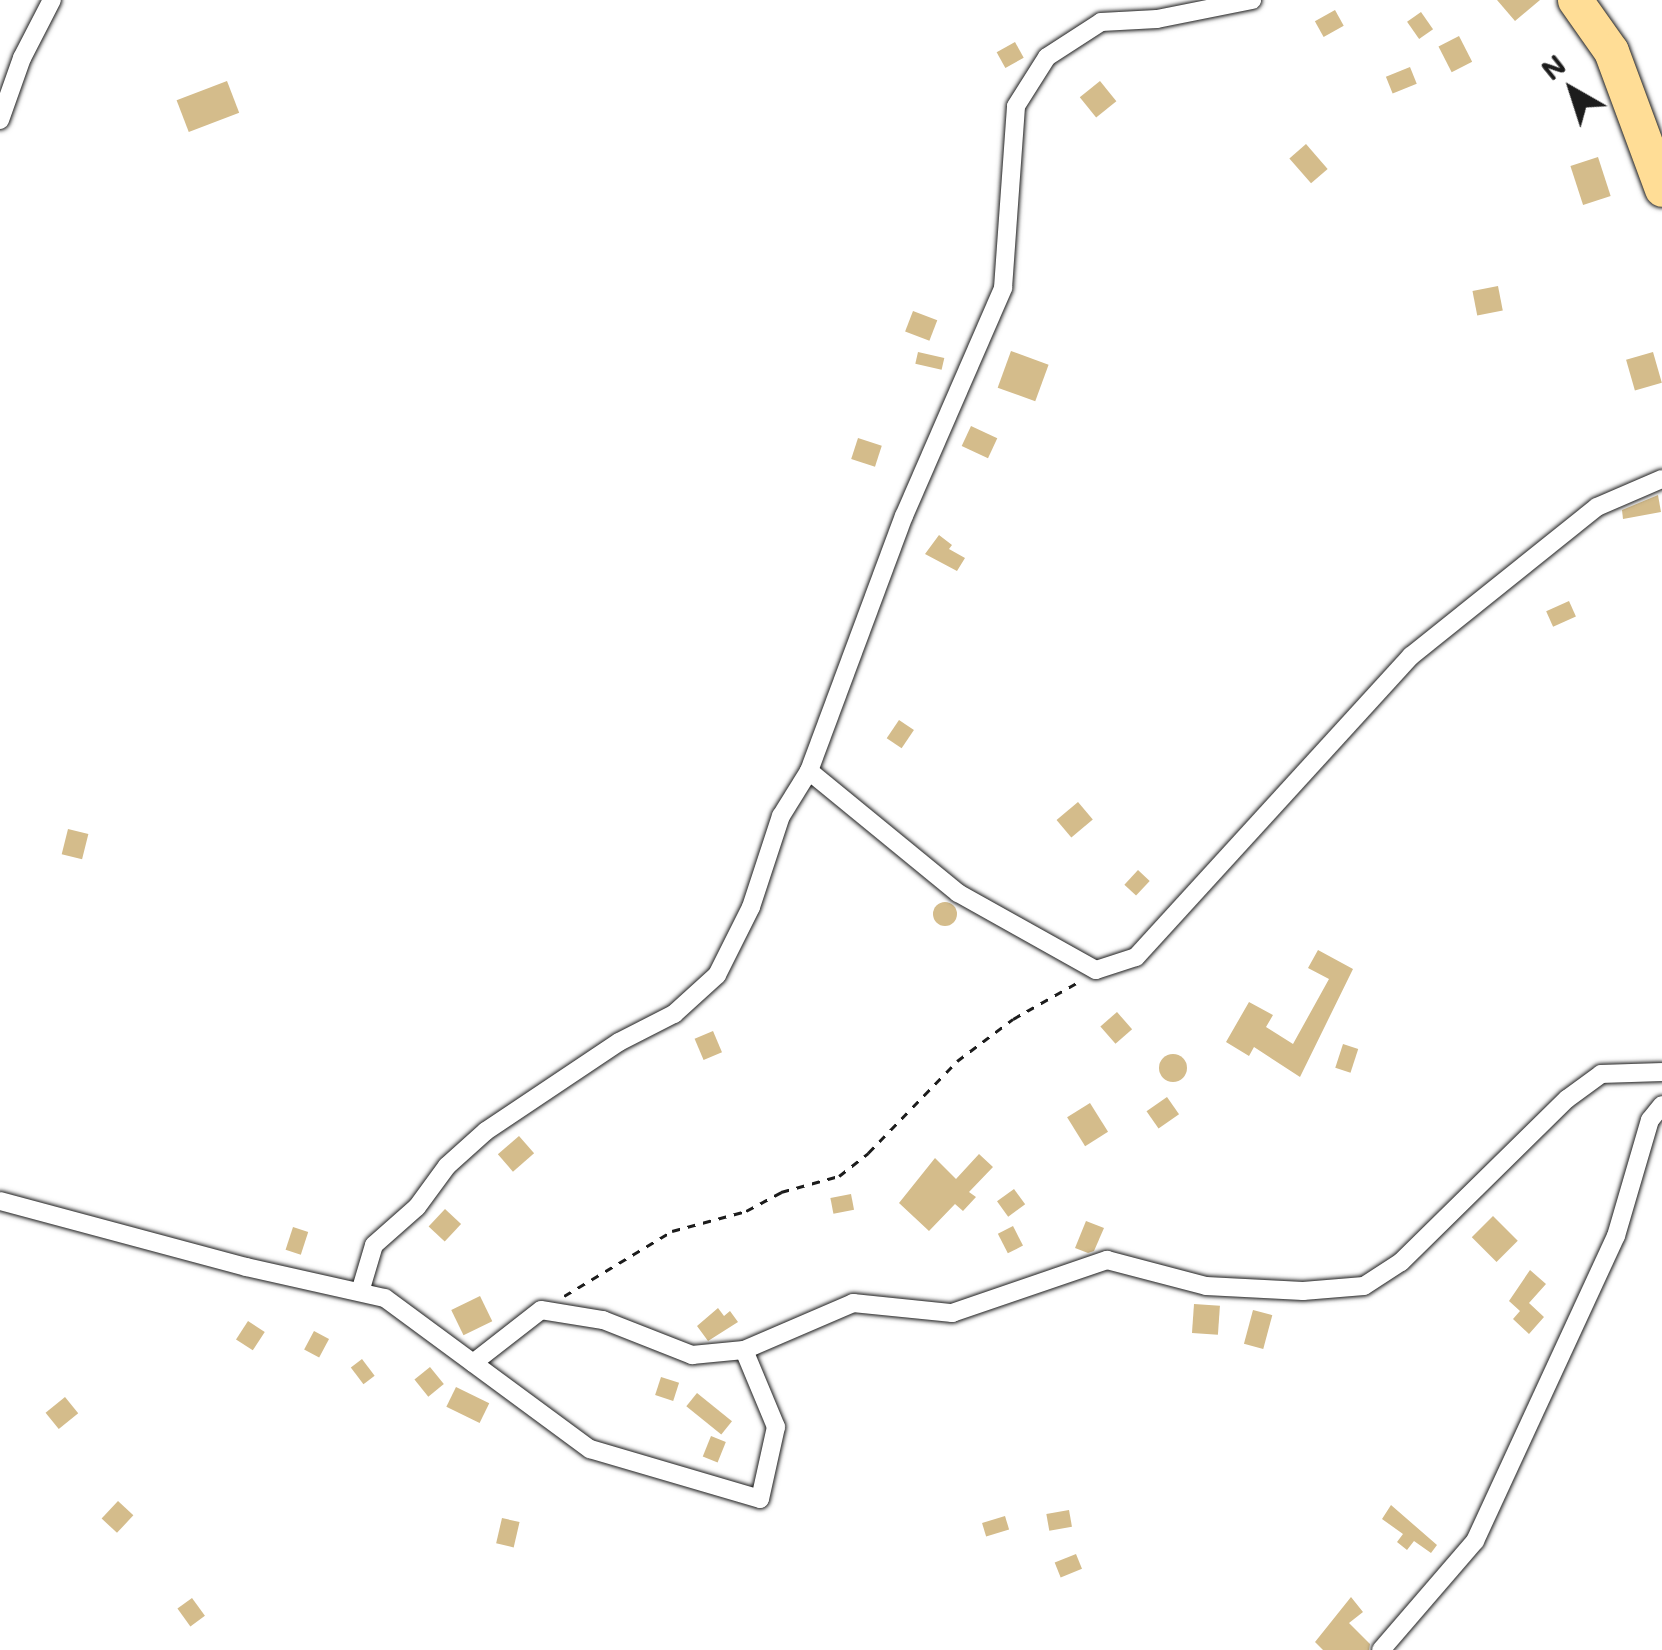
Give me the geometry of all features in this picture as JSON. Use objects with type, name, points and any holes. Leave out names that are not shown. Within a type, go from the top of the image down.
[{"type":"highway","points":[[1575,0],[1611,51],[1662,189]]},
{"type":"street","points":[[0,120],[22,58],[52,0]]},
{"type":"street","points":[[360,1292],[374,1245],[416,1207],[447,1166],[486,1131],[620,1042],[674,1014],[717,975],[751,907],[780,816],[810,771],[904,516],[1003,288],[1016,106],[1047,57],[1102,22],[1157,19],[1252,0]]},
{"type":"street","points":[[810,771],[958,893],[1096,970],[1136,956],[1411,656],[1597,506],[1662,478]]},
{"type":"street","points":[[473,1363],[541,1310],[603,1320],[692,1355],[744,1350],[853,1304],[952,1313],[1107,1260],[1206,1286],[1303,1291],[1364,1286],[1401,1262],[1567,1099],[1601,1074],[1662,1072]]},
{"type":"street","points":[[1381,1650],[1476,1541],[1616,1236],[1650,1120],[1662,1105]]},
{"type":"street","points":[[0,1202],[384,1298],[590,1449],[760,1499],[776,1427],[744,1350]]},
{"type":"path","points":[[541,1310],[672,1231],[746,1212],[781,1192],[839,1176],[868,1154],[957,1061],[1013,1020],[1094,972]]},
{"type":"building","points":[[1497,0],[1540,0],[1515,21]]},
{"type":"building","points":[[1335,10],[1344,26],[1324,37],[1315,21]]},
{"type":"building","points":[[1421,12],[1433,29],[1419,39],[1407,22]]},
{"type":"building","points":[[1459,36],[1472,62],[1452,72],[1439,46]]},
{"type":"building","points":[[1015,42],[1024,58],[1005,68],[997,52]]},
{"type":"building","points":[[1410,67],[1417,84],[1393,93],[1386,77]]},
{"type":"building","points":[[227,81],[239,113],[189,132],[177,100]]},
{"type":"building","points":[[1100,81],[1116,101],[1096,118],[1080,97]]},
{"type":"building","points":[[1306,144],[1328,169],[1311,183],[1289,158]]},
{"type":"building","points":[[1598,157],[1611,196],[1583,205],[1570,166]]},
{"type":"building","points":[[1498,286],[1503,311],[1477,316],[1472,291]]},
{"type":"building","points":[[913,311],[937,320],[929,341],[905,332]]},
{"type":"building","points":[[1011,351],[1049,365],[1035,401],[998,388]]},
{"type":"building","points":[[918,352],[944,358],[942,370],[915,364]]},
{"type":"building","points":[[1653,352],[1662,383],[1635,390],[1626,360]]},
{"type":"building","points":[[971,426],[997,438],[988,458],[962,446]]},
{"type":"building","points":[[858,438],[882,446],[875,467],[851,459]]},
{"type":"building","points":[[1658,495],[1661,512],[1623,519],[1622,510]]},
{"type":"building","points":[[939,535],[952,545],[949,549],[965,558],[957,571],[925,554]]},
{"type":"building","points":[[1569,601],[1576,617],[1553,627],[1546,611]]},
{"type":"building","points":[[899,720],[914,730],[902,748],[887,738]]},
{"type":"building","points":[[1078,802],[1093,820],[1071,838],[1057,820]]},
{"type":"building","points":[[68,829],[88,834],[82,859],[62,854]]},
{"type":"building","points":[[1138,870],[1150,881],[1136,896],[1124,885]]},
{"type":"building","points":[[945,902],[957,914],[945,926],[933,914]]},
{"type":"building","points":[[1318,950],[1353,969],[1300,1077],[1254,1047],[1249,1056],[1226,1042],[1249,1002],[1273,1015],[1266,1027],[1293,1044],[1329,979],[1308,968]]},
{"type":"building","points":[[1117,1012],[1132,1029],[1115,1044],[1100,1026]]},
{"type":"building","points":[[713,1031],[722,1052],[704,1060],[695,1039]]},
{"type":"building","points":[[1343,1044],[1358,1049],[1350,1073],[1335,1068]]},
{"type":"building","points":[[1173,1054],[1183,1058],[1187,1068],[1183,1078],[1173,1082],[1163,1078],[1159,1068],[1163,1058]]},
{"type":"building","points":[[1167,1097],[1179,1114],[1159,1129],[1147,1111]]},
{"type":"building","points":[[1090,1103],[1108,1132],[1085,1146],[1067,1117]]},
{"type":"building","points":[[519,1136],[534,1153],[513,1172],[498,1154]]},
{"type":"building","points":[[979,1154],[993,1167],[969,1192],[976,1197],[963,1211],[955,1204],[929,1231],[899,1203],[935,1158],[956,1179]]},
{"type":"building","points":[[1014,1189],[1025,1204],[1008,1217],[997,1201]]},
{"type":"building","points":[[851,1194],[854,1210],[833,1214],[830,1198]]},
{"type":"building","points":[[445,1209],[461,1224],[445,1242],[429,1227]]},
{"type":"building","points":[[1493,1216],[1518,1241],[1497,1262],[1472,1237]]},
{"type":"building","points":[[1086,1221],[1104,1228],[1094,1251],[1088,1253],[1075,1248]]},
{"type":"building","points":[[1013,1226],[1023,1246],[1008,1253],[998,1234]]},
{"type":"building","points":[[293,1227],[308,1232],[301,1255],[286,1250]]},
{"type":"building","points":[[1530,1270],[1546,1284],[1529,1303],[1544,1317],[1529,1334],[1513,1319],[1520,1311],[1509,1301]]},
{"type":"building","points":[[480,1296],[492,1321],[464,1335],[451,1310]]},
{"type":"building","points":[[1194,1304],[1220,1306],[1218,1335],[1192,1333]]},
{"type":"building","points":[[718,1308],[724,1316],[730,1311],[738,1322],[708,1341],[697,1326]]},
{"type":"building","points":[[1253,1310],[1272,1315],[1263,1349],[1244,1344]]},
{"type":"building","points":[[248,1321],[265,1332],[253,1350],[236,1339]]},
{"type":"building","points":[[314,1331],[329,1339],[319,1358],[304,1350]]},
{"type":"building","points":[[362,1359],[375,1376],[363,1384],[351,1367]]},
{"type":"building","points":[[430,1367],[444,1384],[428,1397],[414,1380]]},
{"type":"building","points":[[661,1377],[679,1383],[673,1401],[655,1395]]},
{"type":"building","points":[[456,1387],[489,1403],[480,1423],[446,1407]]},
{"type":"building","points":[[697,1393],[732,1421],[721,1435],[686,1406]]},
{"type":"building","points":[[65,1397],[78,1413],[59,1429],[46,1413]]},
{"type":"building","points":[[711,1436],[726,1442],[718,1462],[703,1456]]},
{"type":"building","points":[[118,1501],[133,1515],[117,1533],[102,1519]]},
{"type":"building","points":[[1391,1505],[1437,1545],[1431,1553],[1414,1541],[1407,1550],[1397,1542],[1403,1534],[1382,1519]]},
{"type":"building","points":[[1069,1510],[1072,1527],[1049,1531],[1046,1514]]},
{"type":"building","points":[[1005,1516],[1009,1529],[986,1536],[982,1523]]},
{"type":"building","points":[[502,1518],[520,1522],[514,1547],[496,1543]]},
{"type":"building","points":[[1076,1554],[1082,1569],[1061,1577],[1055,1563]]},
{"type":"building","points":[[1351,1597],[1363,1612],[1349,1623],[1370,1644],[1369,1650],[1323,1650],[1315,1642]]},
{"type":"building","points":[[192,1598],[205,1616],[190,1626],[177,1609]]}]
